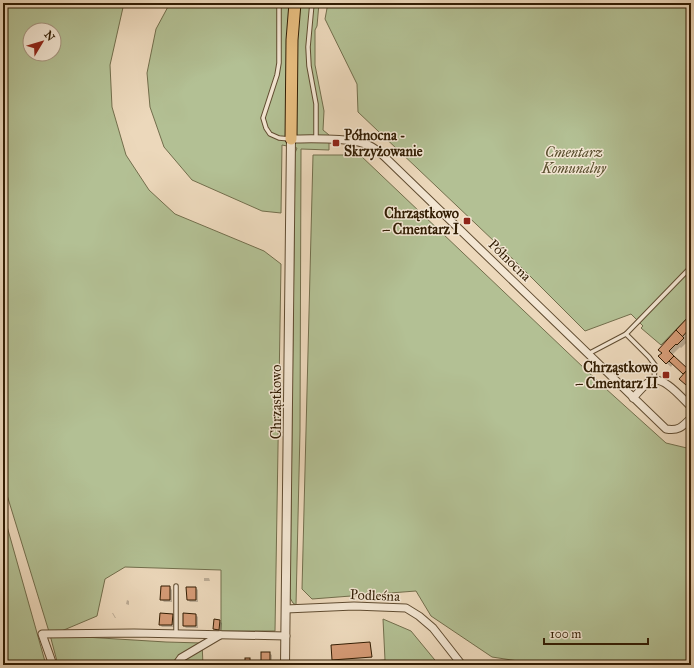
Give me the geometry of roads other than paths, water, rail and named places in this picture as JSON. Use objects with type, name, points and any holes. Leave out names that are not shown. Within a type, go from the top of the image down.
[{"type":"highway","points":[[291,139],[292,40],[295,3]]},
{"type":"street","name":"Północna","points":[[291,139],[360,142],[372,147],[666,429],[675,430],[683,427],[691,418]]},
{"type":"street","name":"Chrząstkowo","points":[[285,665],[291,139]]},
{"type":"street","points":[[633,398],[648,382],[660,380],[666,383],[691,407]]},
{"type":"street","name":"Podleśna","points":[[286,609],[354,606],[406,608],[419,616],[433,628],[462,665]]},
{"type":"street","points":[[53,665],[42,634],[221,634],[286,636]]},
{"type":"street","points":[[176,665],[181,658],[221,634]]},
{"type":"lane","points":[[279,3],[279,63],[277,75],[263,118],[266,128],[270,134],[279,138],[291,139]]},
{"type":"lane","points":[[312,3],[308,47],[309,66],[316,104],[316,139]]},
{"type":"lane","points":[[588,354],[626,334],[689,269],[691,272]]},
{"type":"lane","points":[[626,334],[650,357],[655,365],[654,380]]},
{"type":"lane","points":[[176,586],[176,634]]},
{"type":"place","name":"Północna - Skrzyżowanie","points":[[336,143]]},
{"type":"place","name":"Chrząstkowo – Cmentarz I","points":[[467,221]]},
{"type":"place","name":"Chrząstkowo – Cmentarz II","points":[[666,375]]},
{"type":"park label","name":"Cmentarz Komunalny","points":[[574,160]]}]
